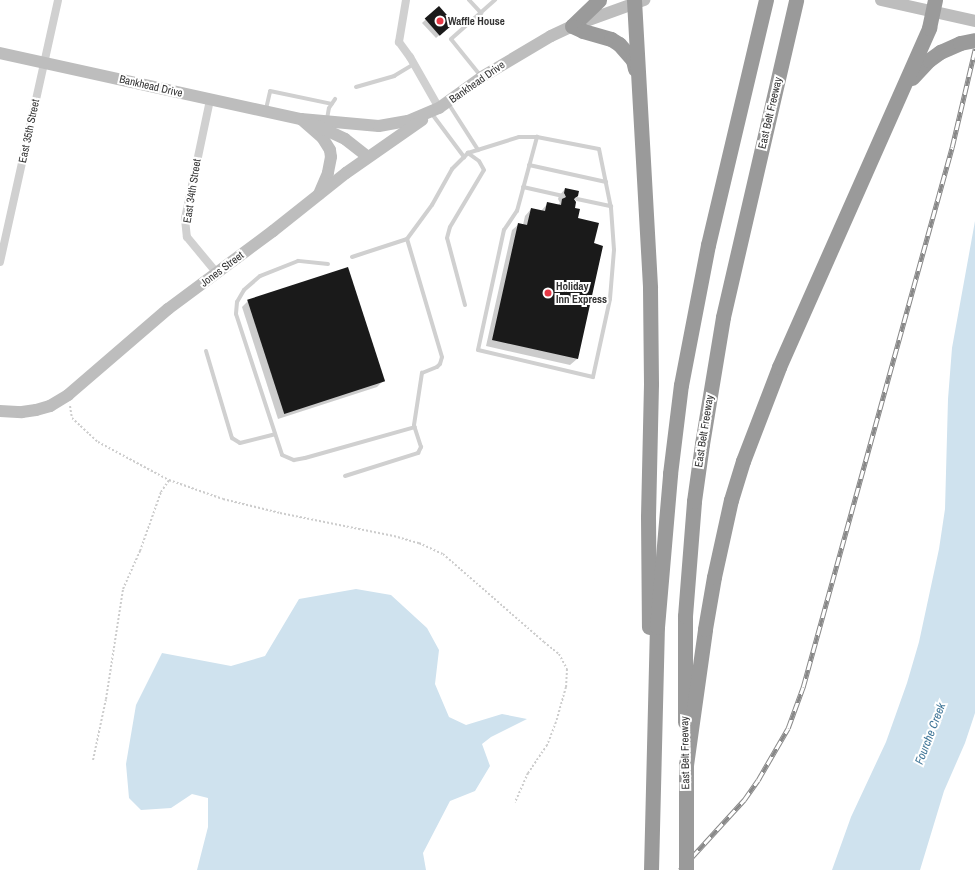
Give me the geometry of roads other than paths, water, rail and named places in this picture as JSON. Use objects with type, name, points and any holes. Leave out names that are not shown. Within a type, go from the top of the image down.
[{"type":"highway","points":[[599,0],[572,26],[582,31],[611,39],[619,44],[633,60],[639,82]]},
{"type":"highway","points":[[651,870],[657,627],[670,474],[681,385],[708,246],[766,0]]},
{"type":"highway","name":"East Belt Freeway","points":[[686,870],[686,765],[684,702],[686,616],[694,501],[722,317],[796,0]]},
{"type":"highway","points":[[638,1],[639,82],[650,288],[651,384],[648,603],[654,706]]},
{"type":"highway","points":[[686,765],[705,629],[714,578],[731,500],[759,417],[776,374],[905,86],[929,28],[934,6]]},
{"type":"highway","points":[[905,86],[918,69],[940,52],[960,43],[975,40]]},
{"type":"main road","points":[[881,0],[934,6],[975,21]]},
{"type":"main road","name":"Bankhead Drive","points":[[0,52],[210,100],[301,119],[343,124],[389,125],[408,121],[440,108],[482,77],[551,36],[572,26],[638,1]]},
{"type":"main road","name":"Jones Street","points":[[0,411],[22,412],[36,410],[50,406],[68,395],[168,309],[368,157],[440,108]]},
{"type":"main road","name":"Bankhead Drive","points":[[301,119],[345,139],[368,157]]},
{"type":"main road","points":[[301,119],[322,137],[330,150],[331,157],[328,173],[319,195]]},
{"type":"main road","points":[[343,124],[360,140],[368,157]]},
{"type":"street","name":"East 35th Street","points":[[0,262],[3,234],[58,0]]},
{"type":"street","points":[[406,0],[399,42],[440,108]]},
{"type":"street","name":"East 34th Street","points":[[210,100],[185,219],[188,237],[216,272]]},
{"type":"lane","points":[[469,0],[481,13]]},
{"type":"lane","points":[[482,77],[451,39],[495,0]]},
{"type":"lane","points":[[356,87],[394,76],[414,64]]},
{"type":"lane","points":[[265,111],[270,91],[332,104]]},
{"type":"lane","points":[[326,122],[332,104],[335,100]]},
{"type":"lane","points":[[440,108],[478,150]]},
{"type":"lane","points":[[440,108],[464,157]]},
{"type":"lane","points":[[352,257],[407,239],[432,205],[452,169],[468,153],[519,137],[537,137],[599,149],[611,206],[614,250],[610,299],[593,377],[478,350],[504,230],[517,211],[537,137]]},
{"type":"lane","points":[[465,305],[447,238],[450,227],[484,170],[479,161],[468,153]]},
{"type":"lane","points":[[529,165],[606,182]]},
{"type":"lane","points":[[523,187],[563,196]]},
{"type":"lane","points":[[577,198],[611,206]]},
{"type":"lane","points":[[345,476],[418,454],[421,447],[415,427],[422,374],[440,364],[442,357],[407,239]]},
{"type":"lane","points":[[328,264],[298,261],[260,276],[244,290],[237,302],[236,314],[282,455],[294,460],[415,427]]},
{"type":"lane","points":[[206,351],[232,438],[240,443],[275,434]]},
{"type":"water","name":"Fourche Creek","points":[[975,221],[975,713],[965,743],[944,791],[920,870],[832,870],[851,817],[886,742],[907,683],[919,642],[939,549],[945,509],[948,399],[952,348]]},
{"type":"water","points":[[356,589],[391,595],[427,628],[439,650],[435,684],[449,717],[466,725],[502,714],[527,719],[491,737],[482,744],[490,766],[475,791],[450,801],[423,853],[426,870],[197,870],[208,827],[208,798],[192,794],[171,808],[141,810],[129,798],[126,764],[136,705],[162,653],[231,666],[265,656],[299,599]]},
{"type":"railway","points":[[680,870],[744,800],[758,780],[788,728],[803,687],[952,147],[975,49]]},
{"type":"place","name":"Waffle House","points":[[440,21]]},
{"type":"place","name":"Holiday Inn Express","points":[[548,293]]}]
